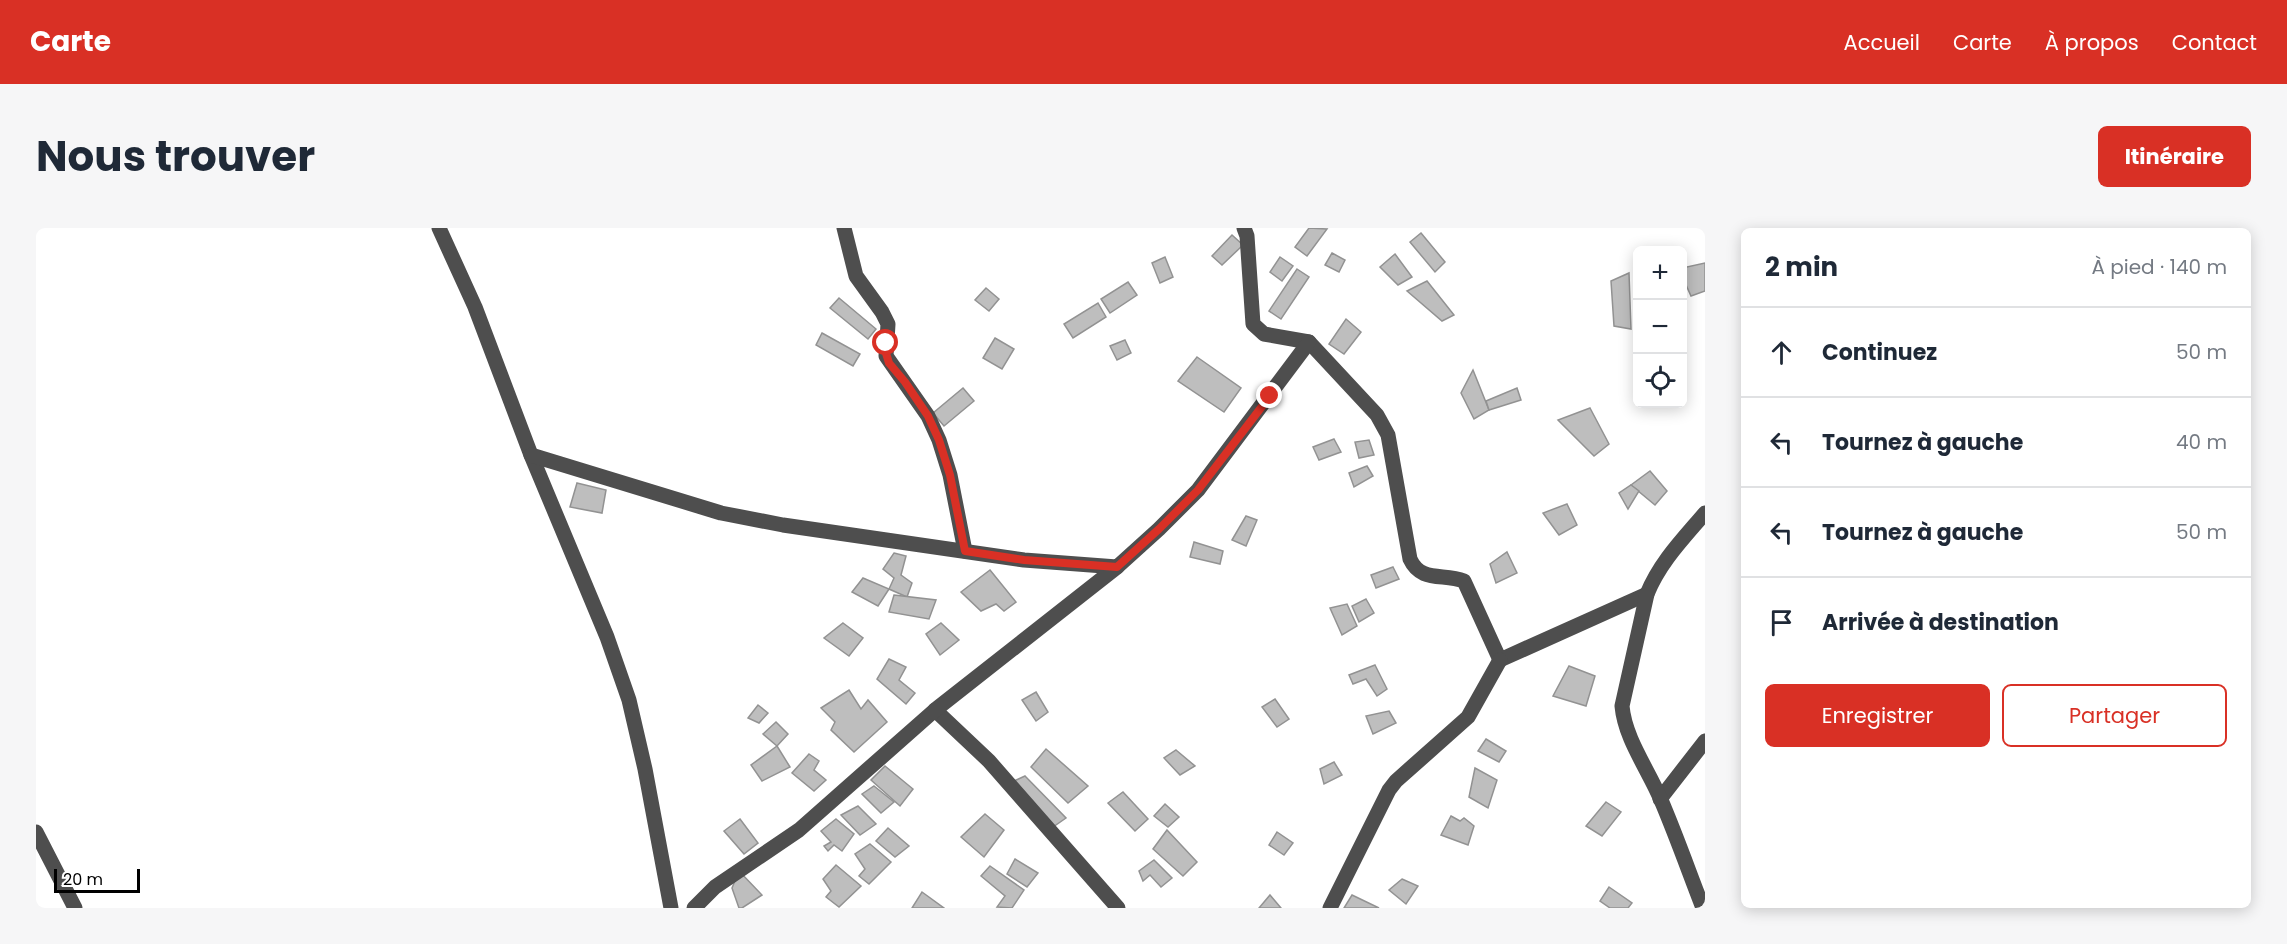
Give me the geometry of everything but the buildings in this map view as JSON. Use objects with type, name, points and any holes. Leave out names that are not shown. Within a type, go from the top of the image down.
[{"type":"street","points":[[439,228],[475,307],[531,455],[607,637],[628,700],[645,769],[671,908]]},
{"type":"street","points":[[844,228],[856,276],[888,324],[886,356],[928,416],[939,440],[950,475],[965,551]]},
{"type":"street","points":[[1245,228],[1253,324],[1264,334],[1310,342],[1377,415],[1388,435],[1410,559],[1414,568],[1423,574],[1464,581],[1500,660]]},
{"type":"street","points":[[694,908],[715,887],[800,830],[934,710],[1117,567],[1159,529],[1198,490],[1310,342]]},
{"type":"street","points":[[531,455],[721,513],[783,525],[1024,560],[1117,567]]},
{"type":"street","points":[[1703,908],[1660,799],[1623,718],[1622,706],[1647,594],[1662,564],[1705,513]]},
{"type":"street","points":[[1330,908],[1389,790],[1396,781],[1468,717],[1500,660],[1647,594]]},
{"type":"street","points":[[934,710],[989,761],[1118,908]]},
{"type":"street","points":[[1660,799],[1705,741]]},
{"type":"street","points":[[36,832],[75,908]]},
{"type":"route","points":[[886,343],[885,350],[889,363],[928,416],[939,440],[950,475],[965,551],[1024,560],[1117,567],[1198,490],[1270,396]]}]
